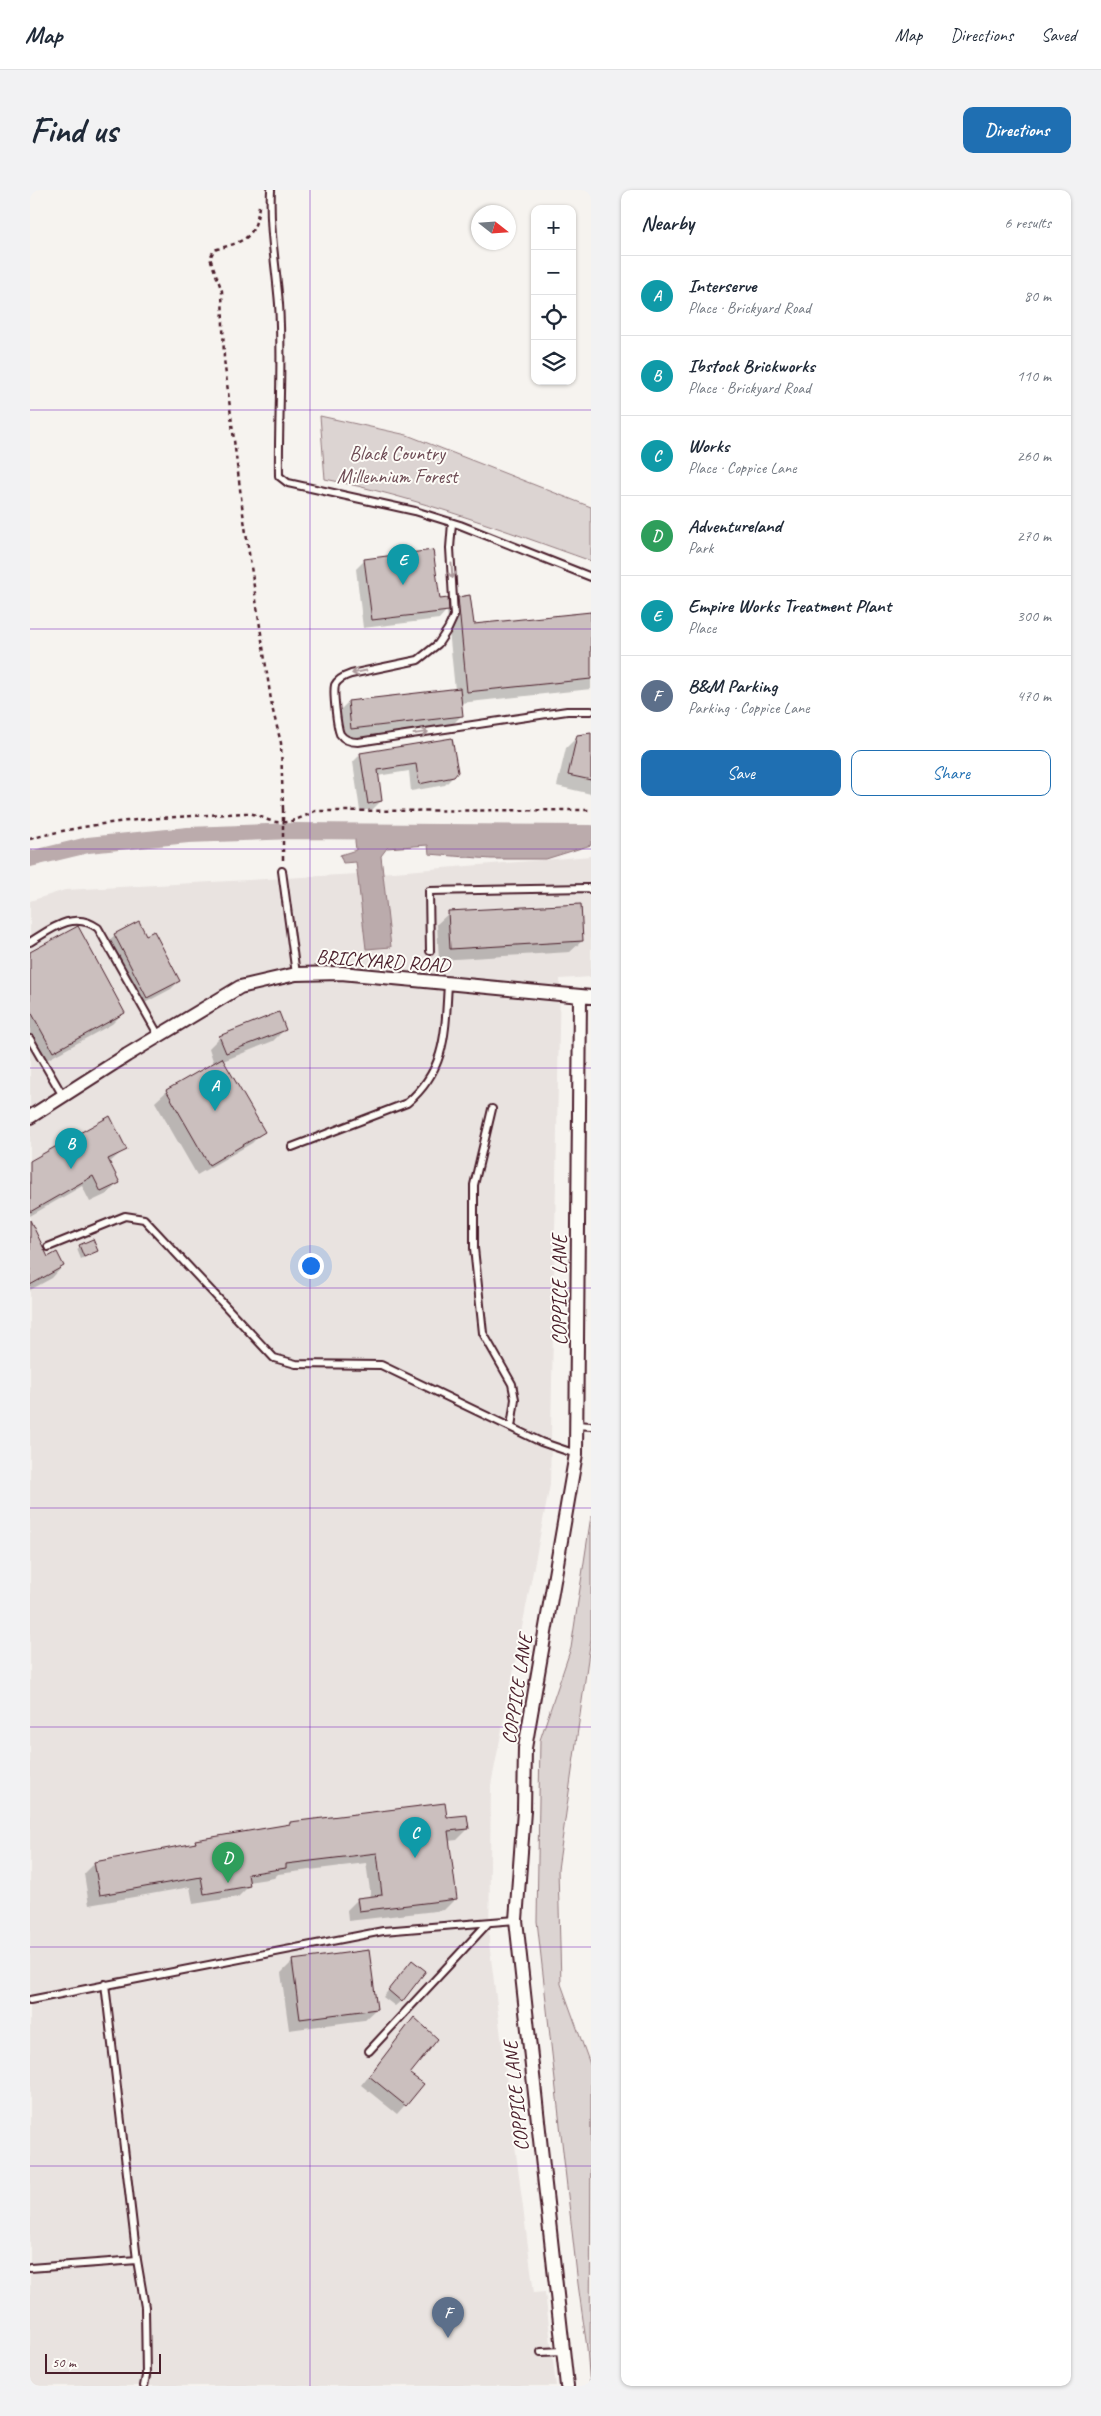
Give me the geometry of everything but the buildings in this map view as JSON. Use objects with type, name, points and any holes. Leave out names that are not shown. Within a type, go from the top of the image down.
[{"type":"street","name":"BRICKYARD ROAD","points":[[30,1117],[240,988],[296,974],[341,973],[586,997]]},
{"type":"street","name":"COPPICE LANE","points":[[567,2386],[516,1920],[524,1811],[525,1748],[576,1454],[586,997]]},
{"type":"lane","points":[[271,190],[269,215],[279,304],[281,362],[278,421],[279,476],[288,483],[415,511],[452,523],[591,577]]},
{"type":"lane","points":[[452,523],[450,548],[454,616],[448,629],[438,644],[418,660],[351,674],[343,677],[336,683],[334,690],[340,733],[344,739],[358,742],[567,711],[591,711]]},
{"type":"lane","points":[[282,872],[296,974]]},
{"type":"lane","points":[[430,951],[429,891],[588,888],[591,890]]},
{"type":"lane","points":[[30,942],[63,923],[74,920],[92,924],[98,928],[159,1036]]},
{"type":"lane","points":[[292,1147],[407,1103],[421,1091],[436,1068],[443,1046],[448,984]]},
{"type":"lane","points":[[30,1039],[63,1096]]},
{"type":"lane","points":[[492,1110],[474,1185],[474,1248],[483,1333],[512,1384],[515,1399],[511,1428]]},
{"type":"lane","points":[[48,1247],[124,1216],[144,1219],[274,1358],[296,1364],[381,1365],[541,1442],[576,1454]]},
{"type":"lane","points":[[576,1424],[591,1426]]},
{"type":"lane","points":[[30,2000],[383,1931],[516,1920]]},
{"type":"lane","points":[[369,2051],[488,1923]]},
{"type":"lane","points":[[105,1984],[137,2260],[146,2307],[146,2376],[144,2386]]},
{"type":"lane","points":[[30,2268],[137,2260]]},
{"type":"lane","points":[[541,2352],[563,2351]]},
{"type":"path","points":[[260,199],[258,217],[247,239],[214,250],[210,258],[222,291],[224,359],[242,513],[272,707],[281,743],[283,852]]},
{"type":"path","points":[[30,839],[64,830],[123,821],[250,813],[274,822],[292,822],[315,811],[591,810]]},
{"type":"shaded area","points":[[354,832],[590,833],[591,845],[546,859],[491,859],[429,854],[428,845],[387,848],[381,856],[391,947],[366,949],[356,862],[343,863],[340,855],[356,850]]},
{"type":"shaded area","points":[[591,856],[591,977],[560,979],[550,1485],[491,1785],[489,1943],[534,2293],[545,2292],[556,2386],[30,2386],[30,901],[65,890],[394,872]]},
{"type":"green space","name":"Black Country Millennium Forest","points":[[320,416],[407,435],[591,507],[591,561],[493,526],[426,505],[359,486],[325,479]]},
{"type":"green space","points":[[591,1516],[591,1638],[558,1869],[561,1984],[591,2067],[590,2386],[537,1921],[540,1740],[571,1648]]},
{"type":"waterway","points":[[30,859],[88,845],[188,835],[293,831],[591,833]]},
{"type":"place","name":"Empire Works Treatment Plant","points":[[403,585]]},
{"type":"place","name":"Interserve","points":[[215,1111]]},
{"type":"place","name":"Ibstock Brickworks","points":[[71,1169]]},
{"type":"place","name":"Works","points":[[415,1858]]},
{"type":"place","name":"Adventureland","points":[[228,1883]]},
{"type":"place","name":"B&M Parking","points":[[448,2338]]}]
